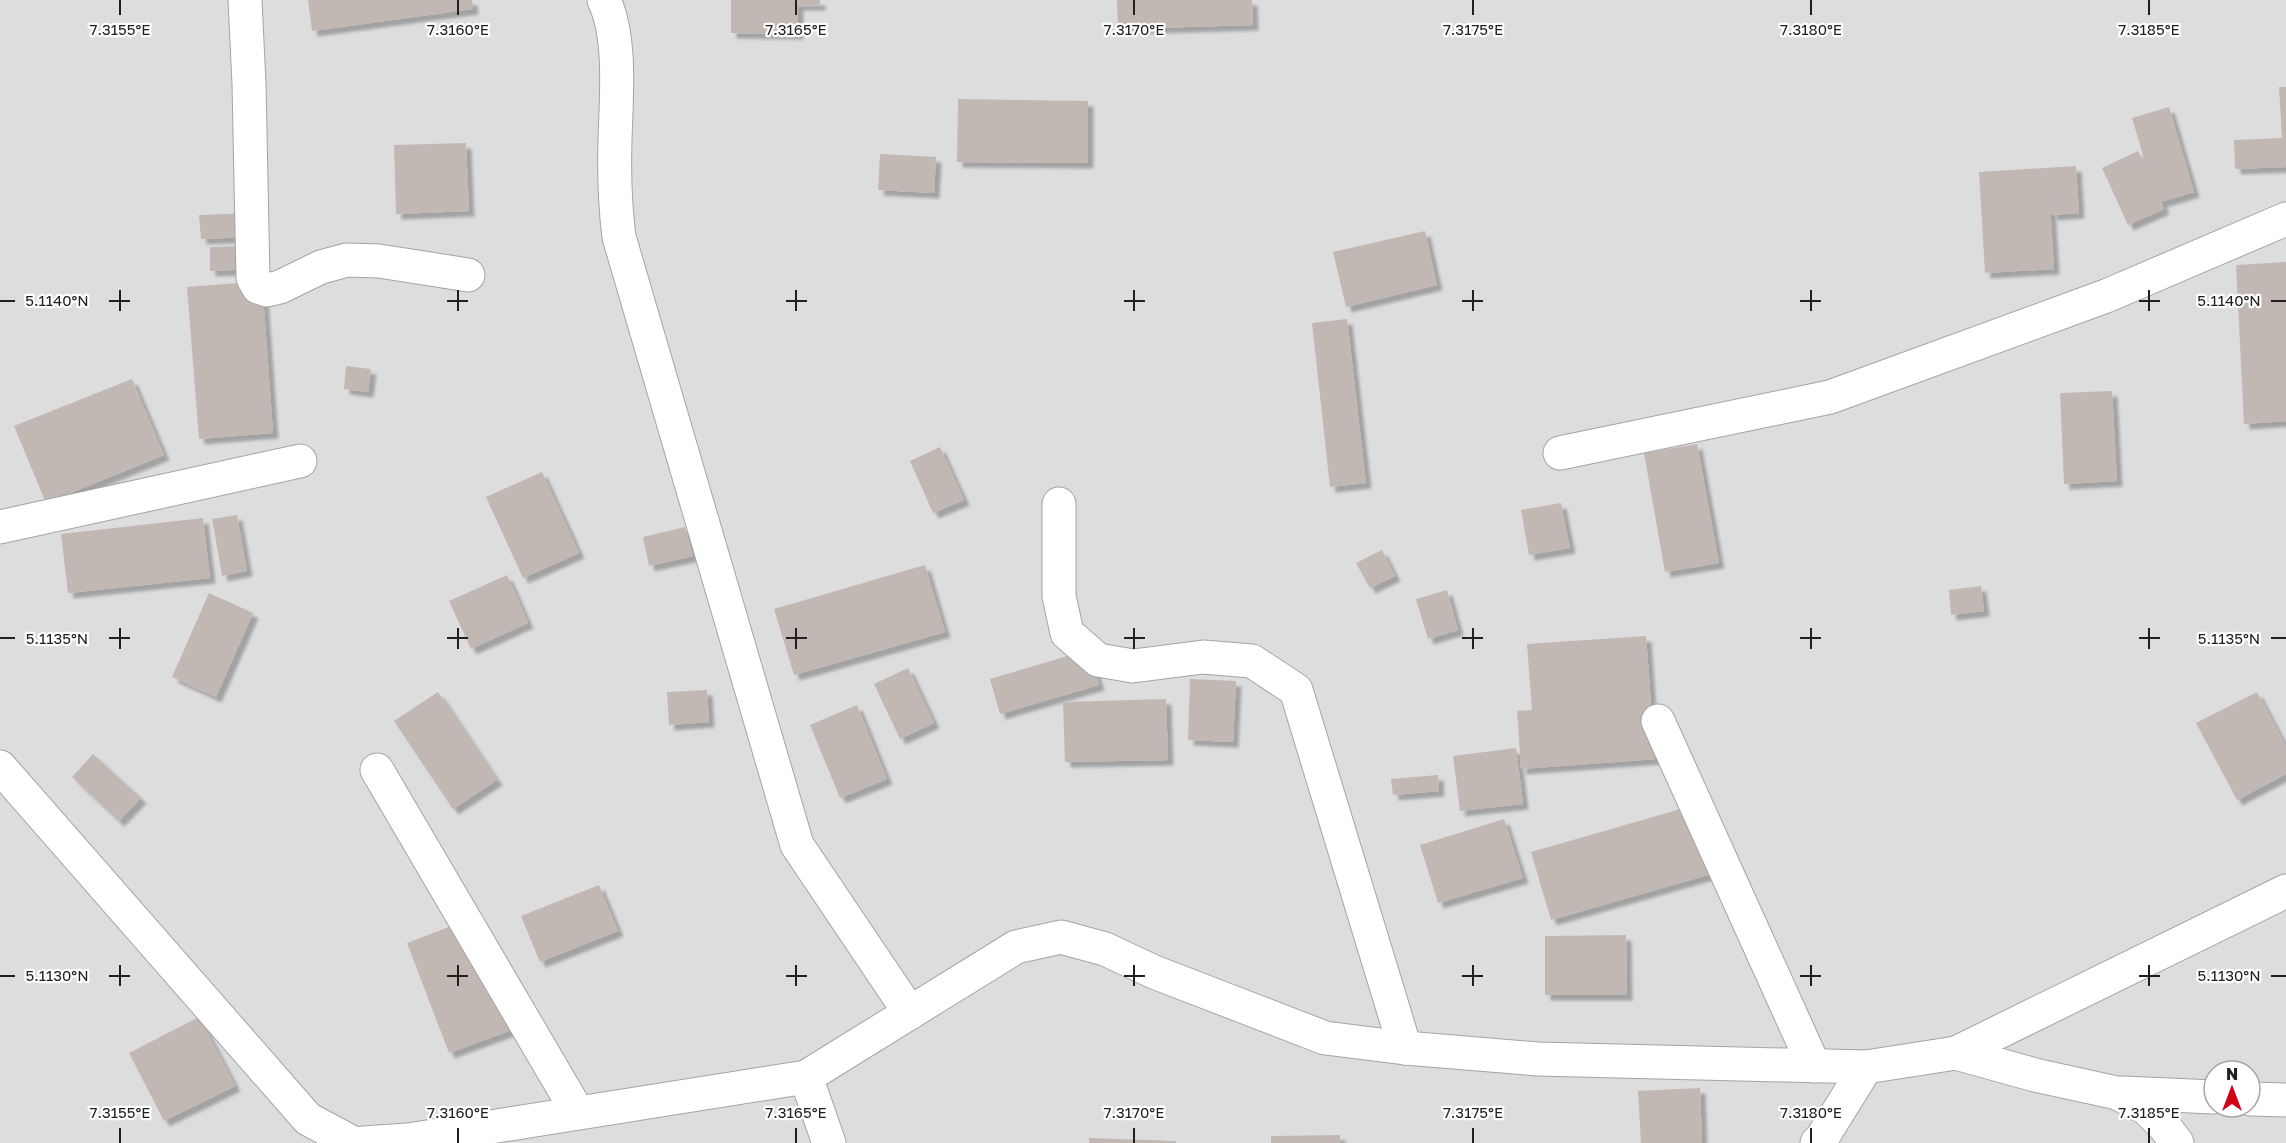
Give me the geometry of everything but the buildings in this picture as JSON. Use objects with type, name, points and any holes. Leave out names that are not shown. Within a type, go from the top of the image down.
[{"type":"street","points":[[245,0],[253,278],[258,287],[267,290],[280,287],[321,267],[347,260],[379,261],[468,275]]},
{"type":"street","points":[[604,0],[609,10],[618,68],[615,202],[619,237],[797,845],[910,1013]]},
{"type":"street","points":[[1560,453],[1830,398],[2106,296],[2286,219]]},
{"type":"street","points":[[0,527],[300,461]]},
{"type":"street","points":[[1059,504],[1059,596],[1067,633],[1098,660],[1133,666],[1203,657],[1252,661],[1296,690],[1405,1048]]},
{"type":"street","points":[[1658,721],[1814,1066]]},
{"type":"street","points":[[0,767],[308,1119],[353,1143]]},
{"type":"street","points":[[377,770],[578,1113]]},
{"type":"street","points":[[363,1143],[408,1140],[806,1077],[1016,947],[1060,937],[1105,949],[1154,972],[1325,1038],[1405,1048],[1538,1059],[1866,1067],[1956,1053],[2286,891]]},
{"type":"street","points":[[1956,1053],[2035,1075],[2116,1093],[2202,1097]]},
{"type":"street","points":[[1816,1143],[1822,1138],[1866,1067]]},
{"type":"street","points":[[806,1077],[829,1143]]},
{"type":"street","points":[[2116,1093],[2146,1108],[2177,1143]]},
{"type":"street","points":[[2262,1099],[2286,1100]]},
{"type":"shaded area","points":[[0,0],[2286,0],[2286,1143],[0,1143]]}]
